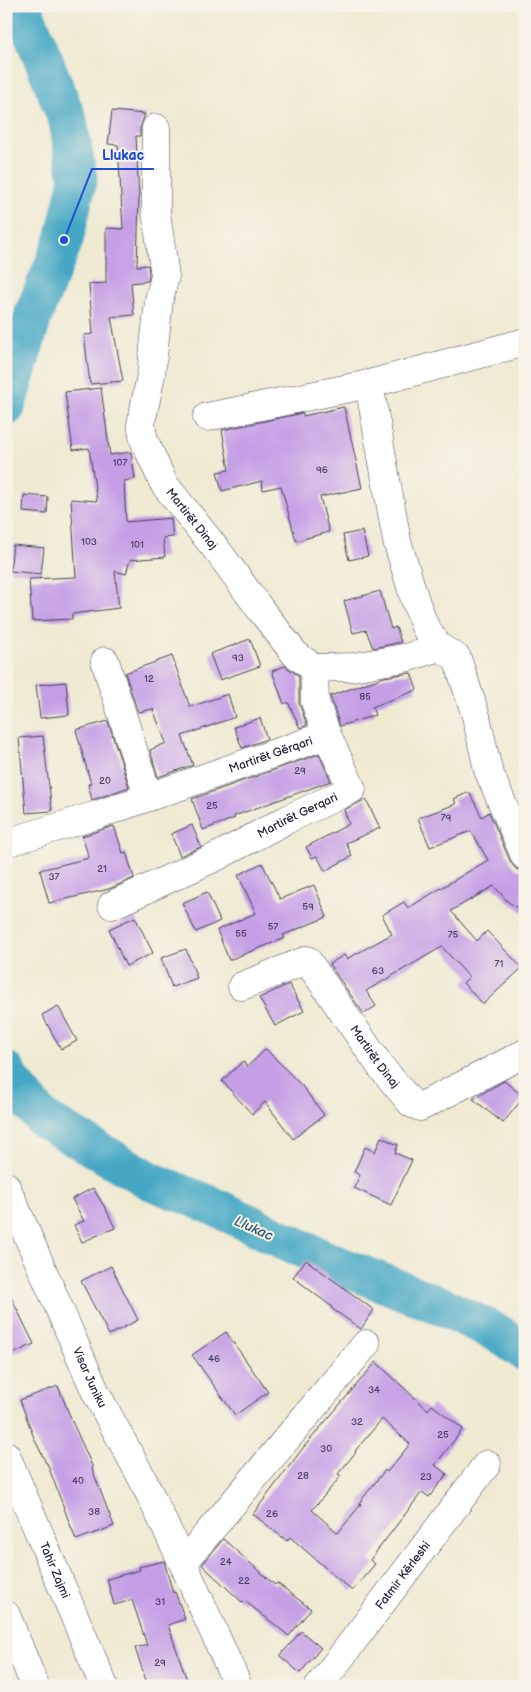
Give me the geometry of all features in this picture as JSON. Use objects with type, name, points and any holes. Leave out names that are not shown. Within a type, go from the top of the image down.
[{"type":"street","name":"Martirët Dinaj","points":[[156,128],[156,212],[165,276],[159,300],[150,375],[141,424],[144,440],[164,484],[220,554],[295,654],[314,668]]},
{"type":"street","points":[[207,417],[369,384],[525,342]]},
{"type":"street","points":[[369,384],[397,541],[415,600],[425,627],[439,647],[457,658],[476,716],[488,770],[525,856]]},
{"type":"street","points":[[314,668],[353,667],[409,657],[439,647]]},
{"type":"street","points":[[105,661],[148,796]]},
{"type":"street","name":"Martirët Gërqari","points":[[6,842],[100,814],[327,735],[315,702],[314,668]]},
{"type":"street","name":"Martirët Gerqari","points":[[112,905],[191,869],[286,820],[352,789],[327,735]]},
{"type":"street","name":"Martirët Dinaj","points":[[242,986],[307,960],[381,1067],[412,1104],[420,1107],[525,1053]]},
{"type":"street","name":"Visar Juniku","points":[[6,1186],[96,1393],[141,1476],[183,1563],[238,1686]]},
{"type":"street","points":[[183,1563],[366,1344]]},
{"type":"street","name":"Tahir Zajmi","points":[[6,1455],[104,1686]]},
{"type":"street","name":"Fatmir Kërleshi","points":[[319,1686],[487,1464]]},
{"type":"street","points":[[6,1615],[35,1686]]},
{"type":"building","points":[[112,111],[145,114],[140,128],[140,136],[136,136],[139,199],[137,266],[148,265],[149,275],[148,281],[131,283],[134,315],[111,317],[123,381],[90,384],[84,335],[93,334],[89,284],[106,283],[106,228],[123,229],[118,145],[108,144]]},
{"type":"building","points":[[101,388],[110,455],[131,452],[135,479],[124,481],[126,522],[171,518],[173,537],[163,538],[165,557],[130,560],[126,574],[115,571],[119,608],[72,614],[72,619],[32,621],[29,579],[76,577],[71,499],[97,501],[89,448],[73,450],[65,392]]},
{"type":"building","points":[[344,407],[362,488],[320,497],[329,532],[296,541],[281,486],[263,490],[262,481],[222,491],[217,472],[229,470],[222,430],[303,413],[303,416]]},
{"type":"building","points":[[24,495],[48,497],[47,514],[23,512]]},
{"type":"building","points":[[362,531],[368,556],[349,560],[343,535]]},
{"type":"building","points":[[13,545],[44,548],[41,574],[10,571]]},
{"type":"building","points":[[380,591],[391,629],[396,627],[401,642],[373,648],[366,630],[353,633],[344,601]]},
{"type":"building","points":[[250,639],[260,666],[220,680],[210,654]]},
{"type":"building","points":[[172,656],[190,707],[228,694],[235,717],[182,736],[193,765],[158,777],[150,750],[166,743],[153,709],[138,712],[125,673]]},
{"type":"building","points":[[285,666],[299,676],[299,703],[307,725],[300,728],[288,702],[284,704],[272,671]]},
{"type":"building","points":[[411,673],[417,690],[372,707],[375,715],[340,726],[330,696],[384,677]]},
{"type":"building","points":[[66,682],[69,715],[40,718],[36,685]]},
{"type":"building","points":[[260,718],[267,739],[242,748],[234,727]]},
{"type":"building","points":[[108,721],[129,787],[92,800],[88,784],[91,784],[76,730]]},
{"type":"building","points":[[43,736],[52,811],[26,813],[19,738]]},
{"type":"building","points":[[319,754],[331,781],[234,816],[235,818],[203,830],[192,799]]},
{"type":"building","points":[[469,792],[482,817],[489,812],[511,863],[516,869],[525,871],[525,913],[507,901],[494,886],[451,911],[477,941],[487,931],[522,968],[483,1004],[463,983],[469,977],[442,947],[366,991],[376,1006],[364,1014],[329,964],[344,955],[347,959],[392,934],[382,915],[404,902],[408,908],[488,860],[471,831],[430,847],[418,818],[456,804],[454,799]]},
{"type":"building","points":[[366,799],[380,828],[346,843],[352,856],[325,871],[317,856],[312,858],[306,847],[349,824],[344,810]]},
{"type":"building","points":[[192,825],[201,847],[180,856],[171,834]]},
{"type":"building","points":[[114,826],[123,853],[126,852],[134,878],[109,889],[49,903],[40,870],[89,858],[82,836]]},
{"type":"building","points":[[262,863],[280,899],[314,885],[327,917],[283,935],[285,938],[229,960],[217,930],[256,913],[238,875]]},
{"type":"building","points":[[207,892],[220,921],[196,932],[182,903]]},
{"type":"building","points":[[135,917],[153,953],[126,966],[109,929]]},
{"type":"building","points":[[186,949],[197,978],[172,987],[161,958]]},
{"type":"building","points":[[289,984],[304,1011],[275,1026],[259,998]]},
{"type":"building","points":[[58,1006],[77,1041],[61,1049],[42,1015]]},
{"type":"building","points":[[266,1049],[302,1086],[324,1115],[293,1139],[265,1102],[252,1114],[222,1081],[243,1061],[247,1067]]},
{"type":"building","points":[[504,1081],[524,1097],[503,1123],[473,1099]]},
{"type":"building","points":[[381,1137],[398,1145],[395,1153],[412,1160],[391,1205],[354,1188],[360,1175],[354,1172],[365,1147],[375,1152]]},
{"type":"building","points":[[93,1188],[115,1228],[82,1242],[74,1225],[84,1221],[72,1199]]},
{"type":"building","points":[[306,1260],[374,1310],[361,1329],[331,1308],[293,1277]]},
{"type":"building","points":[[111,1266],[138,1320],[109,1335],[81,1281]]},
{"type":"building","points":[[6,1287],[34,1344],[6,1357]]},
{"type":"building","points":[[226,1332],[268,1392],[235,1415],[192,1355]]},
{"type":"building","points":[[376,1362],[428,1410],[432,1405],[463,1429],[435,1465],[447,1474],[429,1497],[422,1492],[370,1560],[375,1564],[352,1591],[290,1537],[287,1541],[253,1514],[303,1448]],"holes":[[[382,1419],[410,1444],[387,1472],[385,1470],[338,1533],[312,1510],[341,1476],[338,1474]]]},
{"type":"building","points":[[58,1386],[93,1468],[114,1526],[76,1540],[47,1463],[34,1438],[20,1400]]},
{"type":"building","points":[[223,1539],[275,1585],[277,1583],[311,1609],[289,1636],[245,1601],[243,1603],[202,1565]]},
{"type":"building","points":[[164,1561],[173,1593],[175,1592],[185,1619],[168,1625],[189,1686],[148,1686],[135,1648],[147,1645],[132,1600],[114,1605],[107,1579],[140,1570],[139,1567]]},
{"type":"building","points":[[301,1631],[321,1648],[300,1673],[280,1656]]},
{"type":"waterway","name":"Llukac","points":[[6,407],[34,313],[64,240],[78,179],[68,121],[22,6]]},
{"type":"waterway","name":"Llukac","points":[[6,1071],[11,1080],[43,1119],[151,1181],[211,1205],[328,1261],[444,1307],[499,1334],[525,1352]]},
{"type":"place","name":"Llukac","points":[[64,240]]}]
